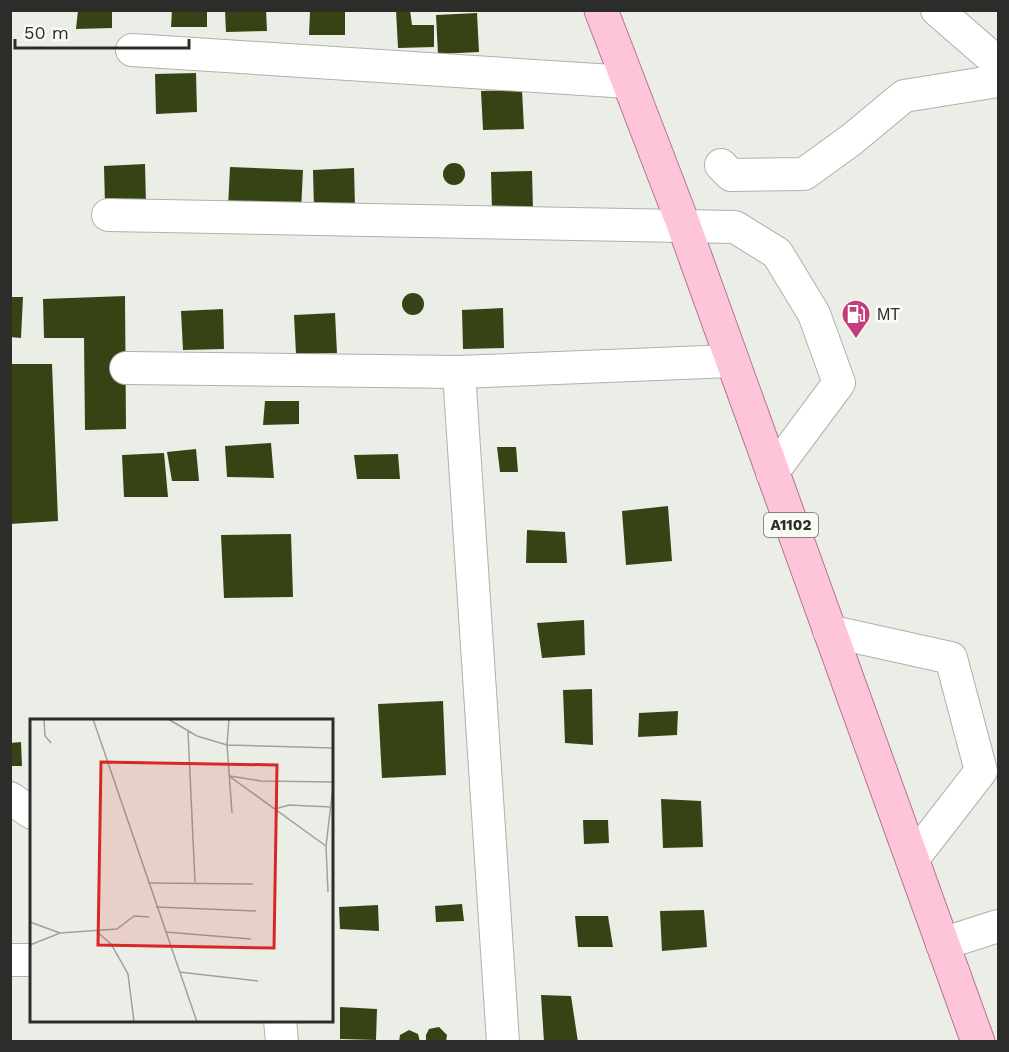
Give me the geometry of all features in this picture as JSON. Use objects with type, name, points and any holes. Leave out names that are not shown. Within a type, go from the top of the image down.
[{"type":"main road","name":"A1102","points":[[611,17],[628,82],[684,226],[978,1041]]},
{"type":"street","points":[[937,10],[999,63]]},
{"type":"street","points":[[132,50],[628,82]]},
{"type":"street","points":[[721,165],[731,175],[804,174],[851,140],[904,96],[999,81]]},
{"type":"street","points":[[108,215],[735,226],[777,253],[814,314],[839,383],[772,473]]},
{"type":"street","points":[[126,368],[459,372],[731,361]]},
{"type":"street","points":[[459,372],[503,1041]]},
{"type":"street","points":[[830,632],[951,658],[981,771],[912,860]]},
{"type":"street","points":[[10,798],[30,812]]},
{"type":"street","points":[[942,944],[999,926]]},
{"type":"street","points":[[10,960],[30,960]]},
{"type":"street","points":[[280,1022],[282,1041]]},
{"type":"building","points":[[78,10],[112,10],[112,28],[76,29]]},
{"type":"building","points":[[172,10],[207,10],[207,27],[171,27]]},
{"type":"building","points":[[225,10],[266,10],[267,31],[226,32]]},
{"type":"building","points":[[396,10],[410,10],[412,25],[434,25],[434,47],[398,48]]},
{"type":"building","points":[[310,11],[345,12],[345,35],[309,35]]},
{"type":"building","points":[[477,13],[479,52],[438,54],[436,15]]},
{"type":"building","points":[[196,73],[197,112],[156,114],[155,74]]},
{"type":"building","points":[[522,90],[524,129],[483,130],[481,91]]},
{"type":"building","points":[[454,163],[462,166],[465,174],[462,182],[454,185],[446,182],[443,174],[446,166]]},
{"type":"building","points":[[145,164],[146,204],[105,205],[104,166]]},
{"type":"building","points":[[230,167],[303,170],[301,211],[228,208]]},
{"type":"building","points":[[354,168],[355,208],[314,209],[313,170]]},
{"type":"building","points":[[532,171],[533,210],[492,211],[491,172]]},
{"type":"building","points":[[413,293],[421,296],[424,304],[421,312],[413,315],[405,312],[402,304],[405,296]]},
{"type":"building","points":[[125,296],[126,429],[85,430],[84,338],[44,338],[43,299]]},
{"type":"building","points":[[10,297],[23,297],[21,338],[10,337]]},
{"type":"building","points":[[503,308],[504,348],[463,349],[462,310]]},
{"type":"building","points":[[223,309],[224,349],[183,350],[181,311]]},
{"type":"building","points":[[335,313],[337,353],[296,354],[294,315]]},
{"type":"building","points":[[10,364],[52,364],[58,521],[10,524]]},
{"type":"building","points":[[265,401],[299,401],[299,424],[263,425]]},
{"type":"building","points":[[271,443],[274,478],[227,477],[225,446]]},
{"type":"building","points":[[497,447],[516,447],[518,472],[500,472]]},
{"type":"building","points":[[196,449],[199,481],[172,481],[167,452]]},
{"type":"building","points":[[164,453],[168,497],[124,497],[122,455]]},
{"type":"building","points":[[398,454],[400,479],[357,479],[354,455]]},
{"type":"building","points":[[668,506],[672,561],[626,565],[622,511]]},
{"type":"building","points":[[527,530],[565,532],[567,563],[526,563]]},
{"type":"building","points":[[291,534],[293,597],[224,598],[221,535]]},
{"type":"building","points":[[584,620],[585,655],[542,658],[537,623]]},
{"type":"building","points":[[592,689],[593,745],[565,743],[563,690]]},
{"type":"building","points":[[443,701],[446,775],[382,778],[378,704]]},
{"type":"building","points":[[678,711],[677,735],[638,737],[639,713]]},
{"type":"building","points":[[21,742],[22,766],[10,766],[10,743]]},
{"type":"building","points":[[661,799],[701,801],[703,847],[663,848]]},
{"type":"building","points":[[583,820],[608,820],[609,843],[584,844]]},
{"type":"building","points":[[462,904],[464,921],[436,922],[435,906]]},
{"type":"building","points":[[378,905],[379,931],[340,929],[339,907]]},
{"type":"building","points":[[704,910],[707,947],[662,951],[660,911]]},
{"type":"building","points":[[575,916],[608,916],[613,947],[578,947]]},
{"type":"building","points":[[541,995],[571,996],[578,1042],[544,1042]]},
{"type":"building","points":[[340,1007],[377,1009],[376,1040],[340,1039]]},
{"type":"building","points":[[439,1027],[447,1035],[446,1042],[426,1042],[429,1029]]},
{"type":"building","points":[[409,1030],[418,1034],[420,1042],[399,1042],[400,1035]]},
{"type":"place","name":"МТ","points":[[856,340]]}]
